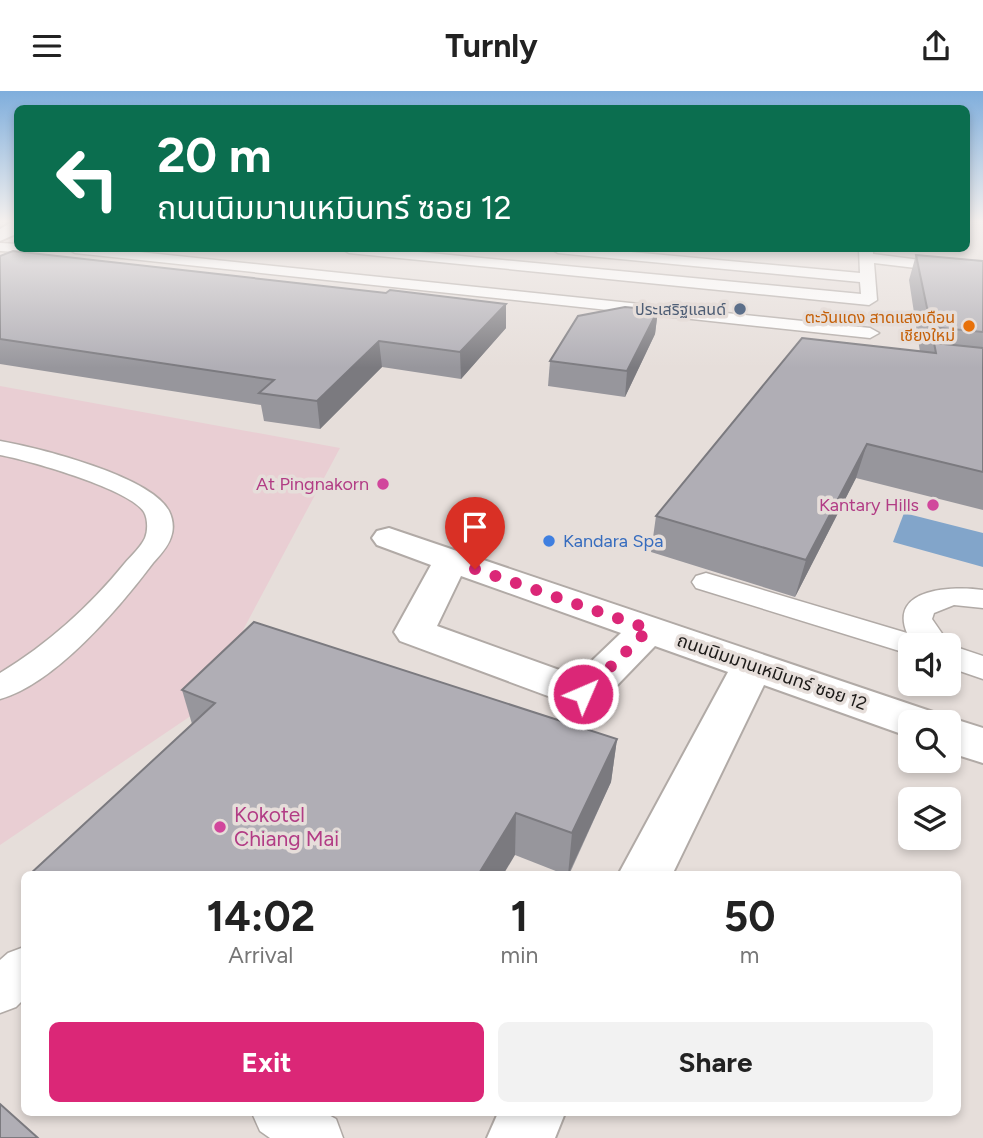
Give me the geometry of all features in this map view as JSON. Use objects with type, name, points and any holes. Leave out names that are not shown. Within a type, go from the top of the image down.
[{"type":"street","name":"ถนนนิมมานเหมินทร์ ซอย 12","points":[[389,538],[898,716]]},
{"type":"street","points":[[451,560],[414,632],[583,694],[649,629]]},
{"type":"street","points":[[647,871],[753,666]]},
{"type":"street","points":[[961,738],[983,746]]},
{"type":"street","points":[[521,1138],[531,1116]]},
{"type":"lane","points":[[293,271],[451,288],[871,342],[867,271]]},
{"type":"lane","points":[[451,288],[469,271]]},
{"type":"lane","points":[[578,271],[869,300]]},
{"type":"lane","points":[[792,271],[868,278]]},
{"type":"lane","points":[[0,448],[17,451],[125,488],[152,504],[159,517],[158,538],[129,576],[87,622],[31,669],[0,688]]},
{"type":"lane","points":[[706,582],[898,640]]},
{"type":"lane","points":[[922,633],[917,620],[918,610],[926,602],[956,595],[983,599]]},
{"type":"lane","points":[[961,660],[983,668]]},
{"type":"lane","points":[[0,991],[21,971]]},
{"type":"lane","points":[[283,1116],[317,1138]]},
{"type":"shaded area","points":[[0,386],[340,448],[201,709],[0,845]]},
{"type":"water","points":[[904,513],[983,533],[983,567],[893,542]]},
{"type":"building","points":[[0,271],[189,271],[506,304],[460,352],[379,341],[317,401],[259,393],[274,380],[0,339]]},
{"type":"building","points":[[919,271],[983,271],[983,332],[931,327]]},
{"type":"building","points":[[625,307],[658,310],[627,371],[550,361],[578,316]]},
{"type":"building","points":[[802,338],[936,353],[934,343],[983,348],[983,472],[867,444],[806,560],[656,516]]},
{"type":"building","points":[[254,622],[617,739],[572,833],[516,813],[480,871],[33,871],[215,703],[182,690]]},
{"type":"building","points":[[0,1104],[38,1138],[0,1138]]},
{"type":"place","name":"ประเสริฐแลนด์","points":[[740,309]]},
{"type":"place","name":"ตะวันแดง สาดแสงเดือน เชียงใหม่","points":[[969,326]]},
{"type":"place","name":"At Pingnakorn","points":[[383,484]]},
{"type":"place","name":"Kantary Hills","points":[[933,505]]},
{"type":"place","name":"Kandara Spa","points":[[549,541]]},
{"type":"place","name":"Kokotel Chiang Mai","points":[[220,827]]},
{"type":"route","points":[[475,569],[649,629],[583,694]]}]
